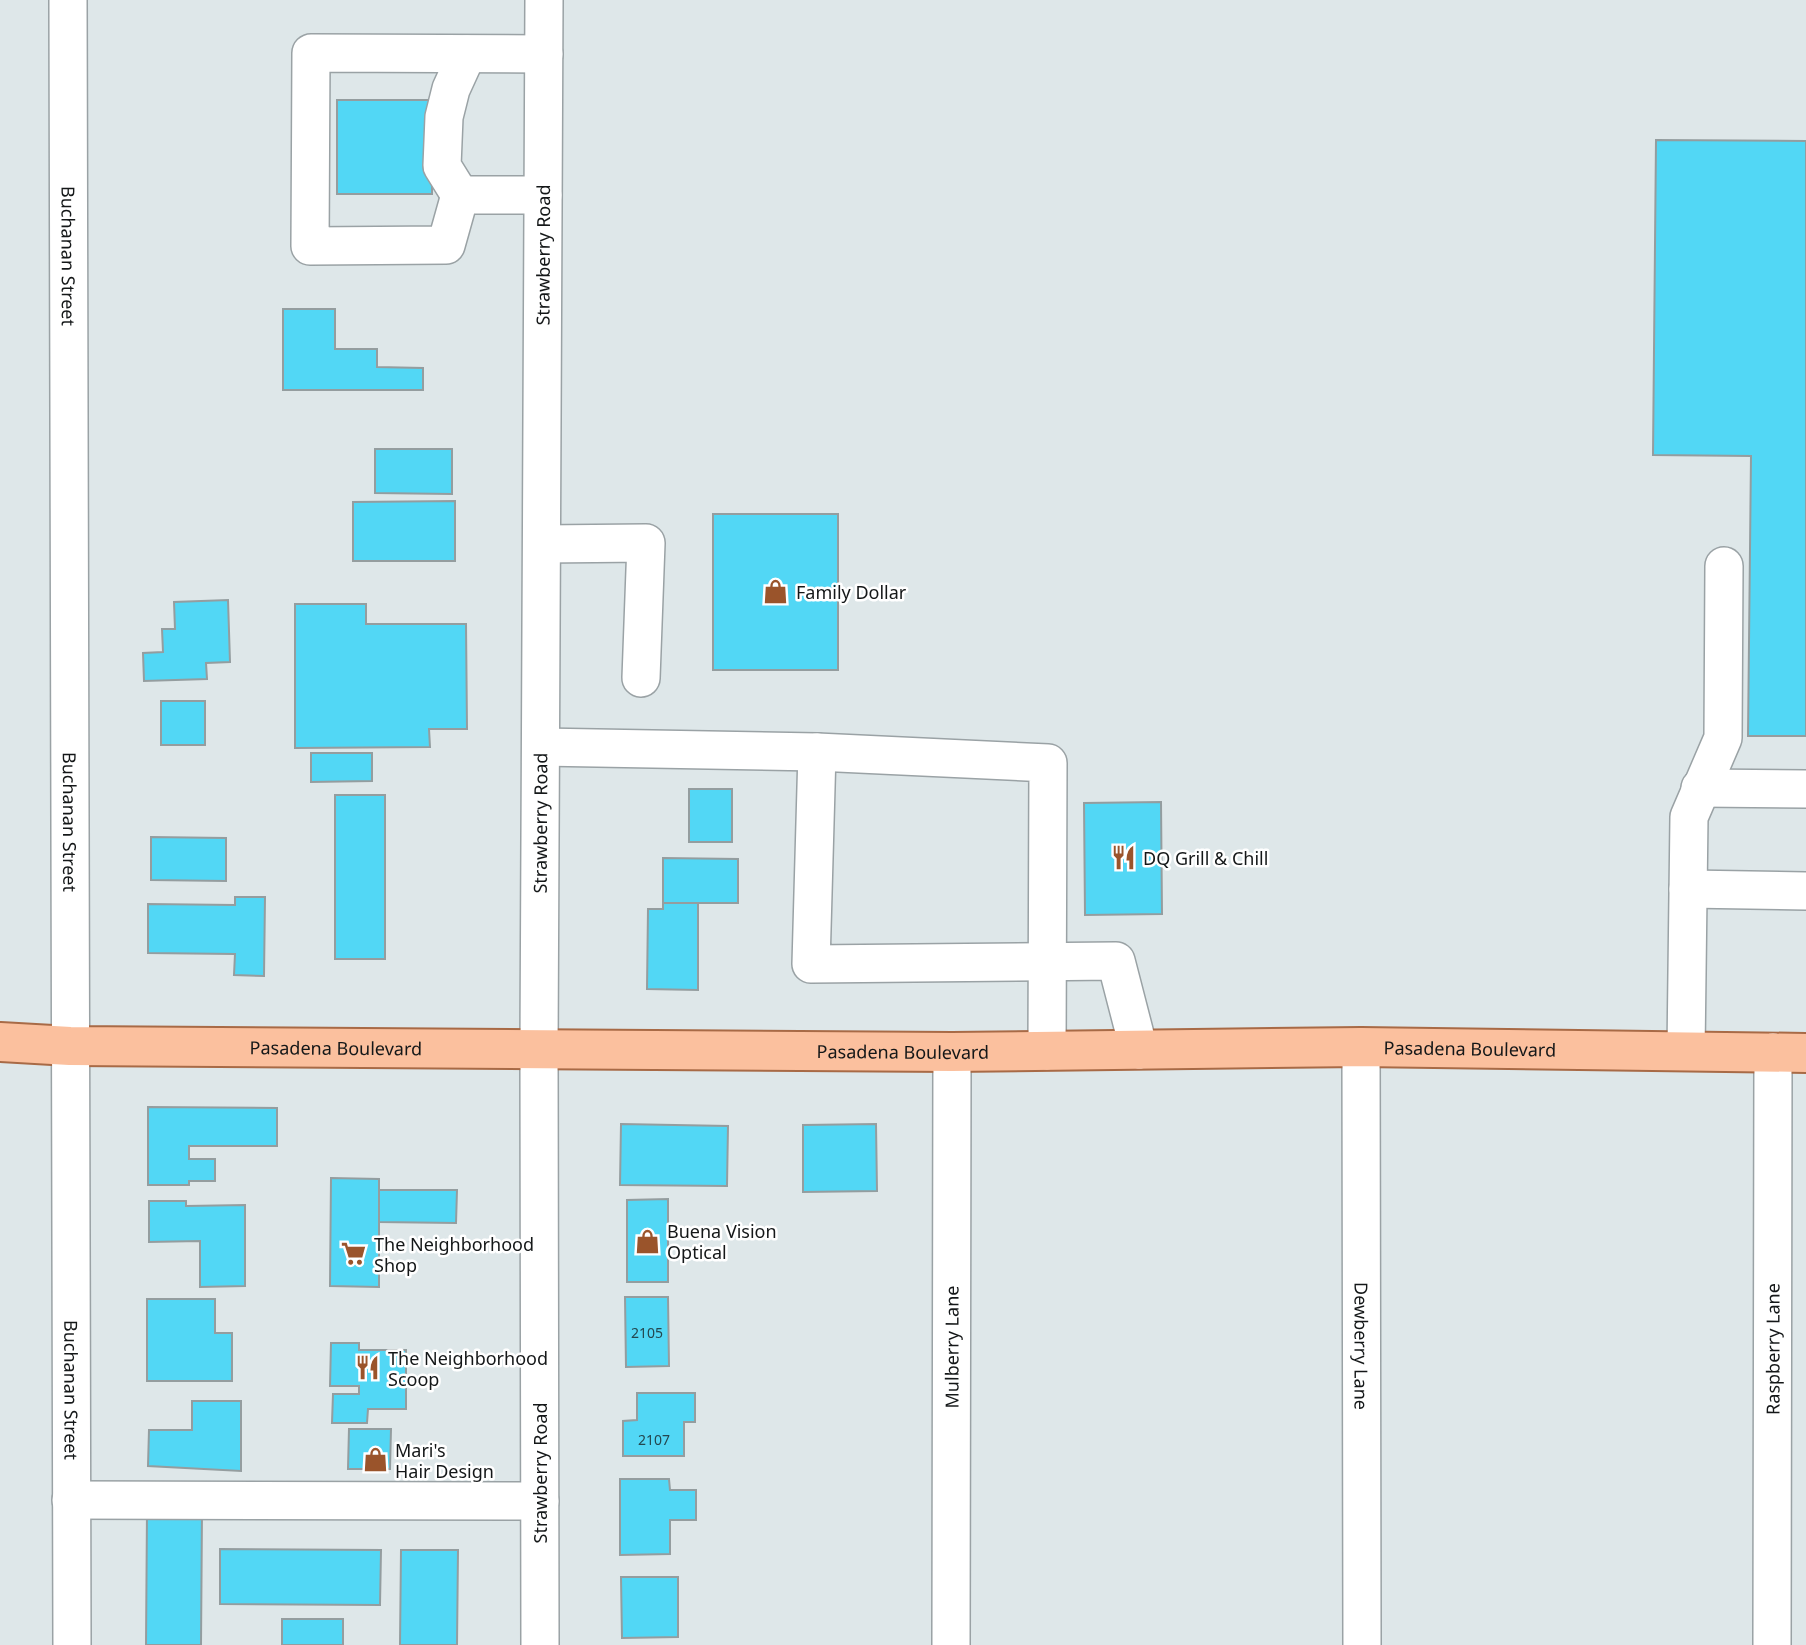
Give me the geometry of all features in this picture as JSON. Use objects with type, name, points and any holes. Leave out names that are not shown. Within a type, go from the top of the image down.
[{"type":"main road","name":"Pasadena Boulevard","points":[[0,1042],[70,1046],[952,1052],[1361,1046],[1789,1052]]},
{"type":"street","name":"Buchanan Street","points":[[68,0],[72,1645]]},
{"type":"street","name":"Strawberry Road","points":[[540,1645],[539,1049],[544,0]]},
{"type":"street","points":[[467,54],[451,89],[443,130],[442,166],[460,195],[446,245],[310,246],[311,53],[544,54]]},
{"type":"street","points":[[460,195],[544,195]]},
{"type":"street","points":[[542,544],[646,544],[641,678]]},
{"type":"street","points":[[1686,1051],[1689,817],[1723,738],[1724,566]]},
{"type":"street","points":[[541,747],[817,752],[1048,763],[1047,1051]]},
{"type":"street","points":[[817,752],[811,964],[1049,964],[1116,961],[1139,1050]]},
{"type":"street","points":[[1700,788],[1806,789]]},
{"type":"street","points":[[1688,889],[1806,891]]},
{"type":"street","name":"Dewberry Lane","points":[[1361,1046],[1362,1645]]},
{"type":"street","name":"Mulberry Lane","points":[[951,1645],[952,1052]]},
{"type":"street","name":"Raspberry Lane","points":[[1772,1645],[1789,1052]]},
{"type":"street","points":[[71,1500],[540,1501]]},
{"type":"building","points":[[337,100],[432,100],[432,194],[337,194]]},
{"type":"building","points":[[1656,140],[1806,141],[1806,736],[1748,736],[1751,456],[1653,455]]},
{"type":"building","points":[[283,309],[335,309],[335,349],[377,349],[377,367],[423,368],[423,390],[283,390]]},
{"type":"building","points":[[375,449],[452,449],[452,494],[375,493]]},
{"type":"building","points":[[455,501],[455,561],[353,561],[353,502]]},
{"type":"building","name":"Family Dollar","points":[[713,514],[838,514],[838,670],[713,670]]},
{"type":"building","points":[[228,600],[230,662],[206,663],[207,679],[144,681],[143,653],[163,652],[162,629],[175,629],[174,602]]},
{"type":"building","points":[[295,604],[366,604],[366,624],[466,624],[467,729],[429,729],[430,747],[295,748]]},
{"type":"building","points":[[161,701],[205,701],[205,745],[161,745]]},
{"type":"building","points":[[311,753],[372,753],[372,781],[311,782]]},
{"type":"building","points":[[689,789],[732,789],[732,842],[689,842]]},
{"type":"building","points":[[335,795],[385,795],[385,959],[335,959]]},
{"type":"building","name":"DQ Grill & Chill","points":[[1161,802],[1162,914],[1085,915],[1084,803]]},
{"type":"building","points":[[151,837],[226,838],[226,881],[151,880]]},
{"type":"building","points":[[663,858],[738,859],[738,903],[663,903]]},
{"type":"building","points":[[235,897],[265,897],[264,976],[234,975],[235,954],[148,953],[148,904],[235,905]]},
{"type":"building","points":[[663,903],[698,903],[698,990],[647,989],[648,909],[663,909]]},
{"type":"building","points":[[148,1107],[277,1108],[277,1146],[189,1146],[189,1159],[215,1159],[215,1181],[189,1181],[189,1185],[148,1185]]},
{"type":"building","points":[[621,1124],[728,1126],[727,1186],[620,1185]]},
{"type":"building","points":[[876,1124],[877,1191],[803,1192],[803,1125]]},
{"type":"building","name":"The Neighborhood Shop","points":[[331,1178],[379,1179],[379,1287],[330,1286]]},
{"type":"building","points":[[379,1190],[457,1190],[456,1223],[379,1222]]},
{"type":"building","name":"Buena Vision Optical","points":[[668,1199],[668,1282],[627,1282],[627,1200]]},
{"type":"building","points":[[149,1201],[186,1201],[186,1206],[245,1205],[245,1286],[200,1287],[200,1241],[149,1242]]},
{"type":"building","points":[[625,1297],[668,1297],[669,1366],[626,1367]]},
{"type":"building","points":[[147,1299],[215,1299],[215,1333],[232,1333],[232,1381],[147,1381]]},
{"type":"building","name":"The Neighborhood Scoop","points":[[331,1343],[359,1343],[359,1350],[406,1350],[406,1409],[368,1409],[367,1423],[332,1423],[333,1394],[359,1394],[359,1386],[330,1386]]},
{"type":"building","points":[[637,1393],[695,1393],[695,1422],[684,1422],[684,1456],[623,1456],[623,1421],[637,1420]]},
{"type":"building","points":[[192,1401],[241,1401],[241,1471],[148,1466],[149,1430],[192,1430]]},
{"type":"building","points":[[349,1429],[391,1429],[390,1469],[348,1469]]},
{"type":"building","points":[[620,1479],[669,1479],[670,1490],[696,1490],[696,1520],[670,1520],[670,1554],[620,1555]]},
{"type":"building","points":[[147,1511],[202,1511],[201,1645],[146,1645]]},
{"type":"building","points":[[220,1549],[381,1550],[380,1605],[220,1604]]},
{"type":"building","points":[[401,1550],[458,1550],[457,1645],[400,1645]]},
{"type":"building","points":[[621,1577],[678,1577],[678,1637],[622,1638]]},
{"type":"building","points":[[282,1619],[343,1619],[343,1645],[282,1645]]},
{"type":"place","name":"Family Dollar","points":[[776,592]]},
{"type":"place","name":"DQ Grill & Chill","points":[[1123,858]]},
{"type":"place","name":"Buena Vision Optical","points":[[647,1241]]},
{"type":"place","name":"The Neighborhood Shop","points":[[354,1254]]},
{"type":"place","name":"The Neighborhood Scoop","points":[[368,1368]]},
{"type":"place","name":"Mari's Hair Design","points":[[375,1460]]}]
